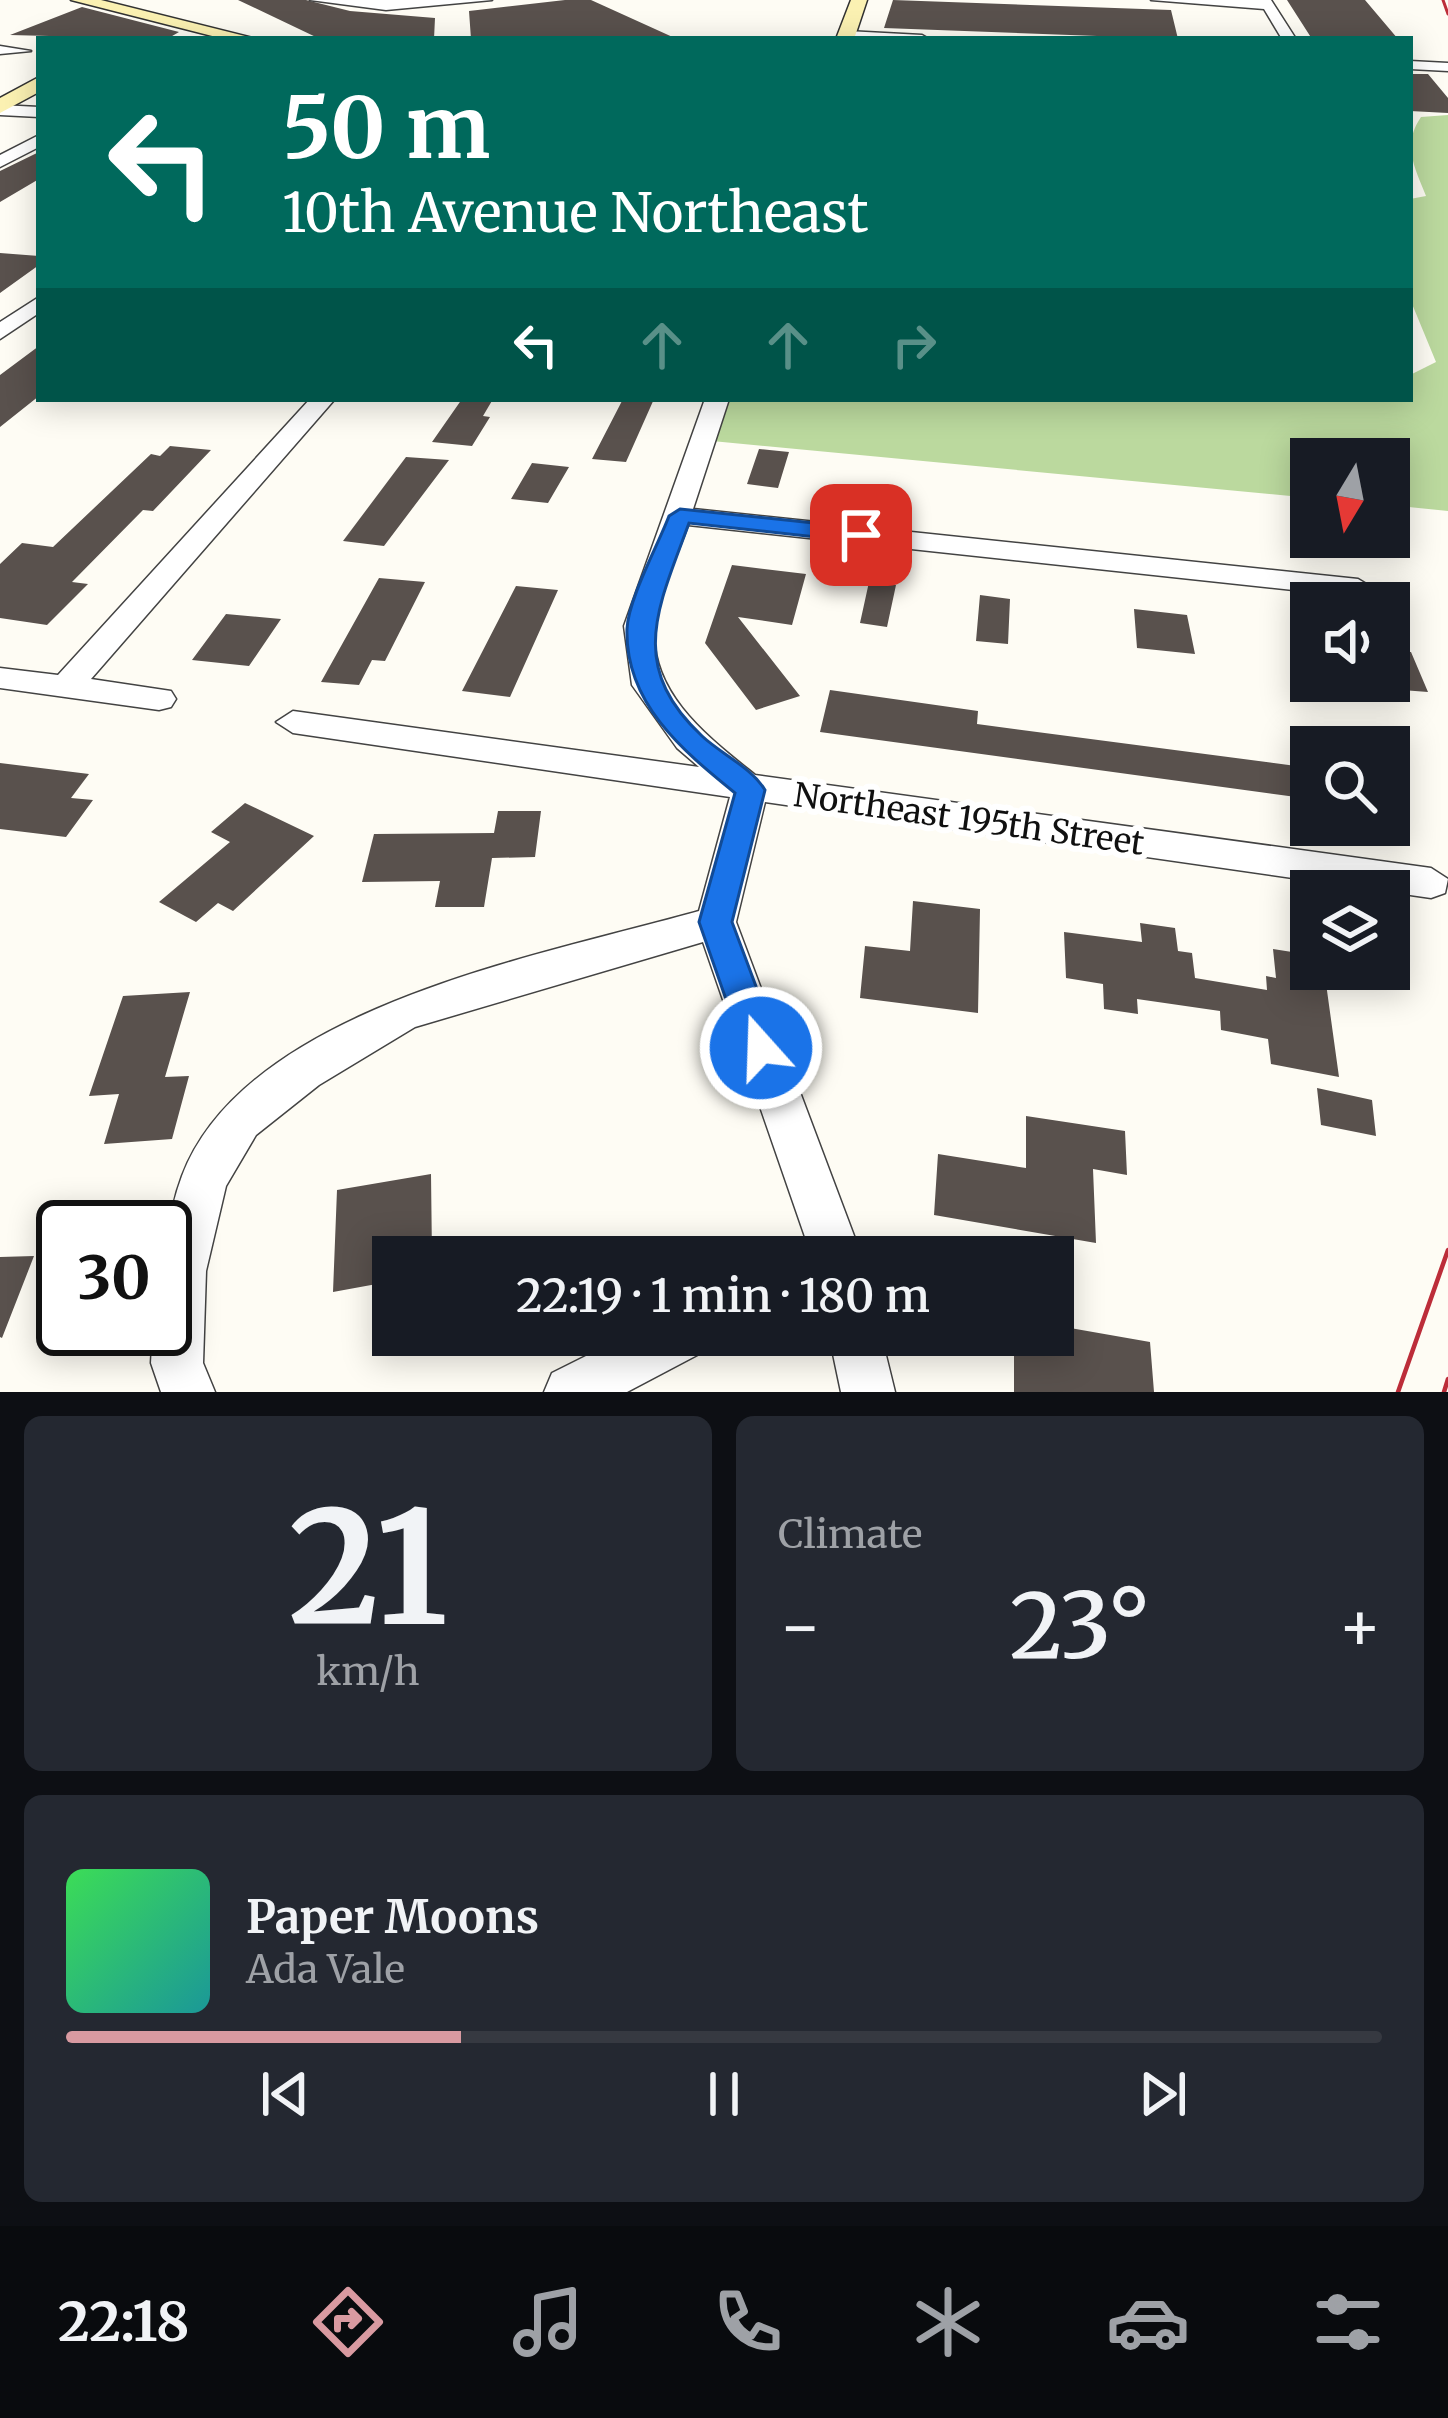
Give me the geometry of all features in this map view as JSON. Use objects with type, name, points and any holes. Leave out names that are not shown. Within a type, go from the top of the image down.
[{"type":"main road","points":[[79,0],[234,36]]},
{"type":"main road","points":[[846,36],[860,0]]},
{"type":"main road","points":[[0,109],[36,85]]},
{"type":"street","points":[[316,0],[386,6],[486,0]]},
{"type":"street","points":[[1157,0],[1266,3],[1287,36]]},
{"type":"street","points":[[0,50],[24,51]]},
{"type":"street","points":[[1413,65],[1448,67]]},
{"type":"street","points":[[0,109],[36,112]]},
{"type":"street","points":[[0,162],[36,142]]},
{"type":"street","points":[[0,332],[36,305]]},
{"type":"street","points":[[66,686],[320,402]]},
{"type":"street","points":[[716,402],[639,626],[648,686],[689,740],[750,790],[716,922],[828,1236]]},
{"type":"street","points":[[680,516],[1293,582]]},
{"type":"street","points":[[0,678],[159,699]]},
{"type":"street","name":"Northeast 195th Street","points":[[293,722],[1431,883]]},
{"type":"street","points":[[183,1377],[181,1271],[204,1179],[240,1120],[303,1071],[403,1013],[716,922]]},
{"type":"street","points":[[571,1392],[641,1356]]},
{"type":"street","points":[[860,1356],[868,1392]]},
{"type":"green space","points":[[1448,115],[1448,511],[1410,507],[1410,438],[1290,438],[1290,496],[712,441],[726,402],[1413,402],[1413,374],[1436,362],[1413,306],[1413,198],[1426,196],[1413,160],[1415,127],[1421,117]]},
{"type":"building","points":[[238,0],[306,0],[350,11],[435,18],[434,36],[314,36]]},
{"type":"building","points":[[591,0],[670,36],[471,36],[469,11]]},
{"type":"building","points":[[893,0],[1171,10],[1177,36],[1098,36],[884,28]]},
{"type":"building","points":[[1287,0],[1365,0],[1395,36],[1310,36]]},
{"type":"building","points":[[82,7],[179,32],[172,36],[10,35]]},
{"type":"building","points":[[1413,74],[1428,74],[1448,98],[1448,113],[1413,111]]},
{"type":"building","points":[[36,153],[36,181],[0,202],[0,171]]},
{"type":"building","points":[[0,253],[36,256],[36,267],[0,293]]},
{"type":"building","points":[[36,348],[36,398],[0,427],[0,375]]},
{"type":"building","points":[[460,402],[491,402],[483,416],[490,417],[472,446],[432,442]]},
{"type":"building","points":[[621,402],[653,402],[626,462],[592,459]]},
{"type":"building","points":[[170,446],[211,450],[153,511],[143,510],[72,582],[88,584],[47,625],[0,618],[0,564],[22,543],[53,547],[151,454],[160,456]]},
{"type":"building","points":[[759,449],[789,452],[778,488],[747,484]]},
{"type":"building","points":[[406,457],[449,460],[384,546],[343,541]]},
{"type":"building","points":[[532,463],[569,467],[548,503],[511,499]]},
{"type":"building","points":[[732,565],[806,574],[792,625],[738,617],[800,696],[756,710],[705,643]]},
{"type":"building","points":[[379,578],[425,582],[385,661],[372,660],[359,685],[321,682]]},
{"type":"building","points":[[869,582],[896,585],[887,627],[860,623]]},
{"type":"building","points":[[516,586],[558,590],[510,697],[462,691]]},
{"type":"building","points":[[980,595],[1010,599],[1008,644],[976,641]]},
{"type":"building","points":[[1134,609],[1187,615],[1195,654],[1137,648]]},
{"type":"building","points":[[226,614],[281,619],[249,666],[192,660]]},
{"type":"building","points":[[1410,652],[1411,652],[1428,692],[1410,691]]},
{"type":"building","points":[[830,690],[978,711],[977,724],[1290,765],[1290,796],[820,732]]},
{"type":"building","points":[[0,763],[89,774],[71,798],[93,800],[66,837],[0,829]]},
{"type":"building","points":[[245,803],[314,836],[233,911],[218,903],[196,922],[159,902],[230,842],[211,832]]},
{"type":"building","points":[[498,811],[541,811],[535,857],[492,858],[484,907],[435,907],[440,881],[362,882],[374,834],[494,833]]},
{"type":"building","points":[[913,901],[980,909],[978,1013],[860,998],[865,946],[910,951]]},
{"type":"building","points":[[1140,923],[1175,928],[1178,951],[1192,953],[1195,978],[1267,990],[1266,976],[1276,978],[1273,949],[1290,952],[1290,990],[1327,990],[1339,1077],[1271,1064],[1268,1039],[1221,1030],[1220,1011],[1137,999],[1138,1014],[1104,1009],[1103,984],[1066,978],[1064,932],[1142,942]]},
{"type":"building","points":[[190,992],[165,1077],[189,1076],[172,1139],[104,1144],[119,1094],[89,1096],[123,996]]},
{"type":"building","points":[[1317,1088],[1372,1100],[1376,1136],[1321,1125]]},
{"type":"building","points":[[1026,1116],[1125,1131],[1127,1175],[1093,1169],[1096,1243],[934,1215],[938,1154],[1026,1168]]},
{"type":"building","points":[[431,1174],[432,1236],[372,1236],[372,1285],[333,1292],[337,1190]]},
{"type":"building","points":[[34,1256],[2,1338],[0,1257]]},
{"type":"building","points":[[1074,1329],[1150,1342],[1154,1392],[1014,1392],[1014,1356],[1074,1356]]},
{"type":"tram line","points":[[1443,0],[1448,14]]},
{"type":"tram line","points":[[1398,1392],[1448,1250]]},
{"type":"tram line","points":[[1444,1392],[1448,1379]]},
{"type":"route","points":[[761,1048],[716,922],[750,790],[689,740],[648,686],[639,626],[680,516],[861,535]]}]
